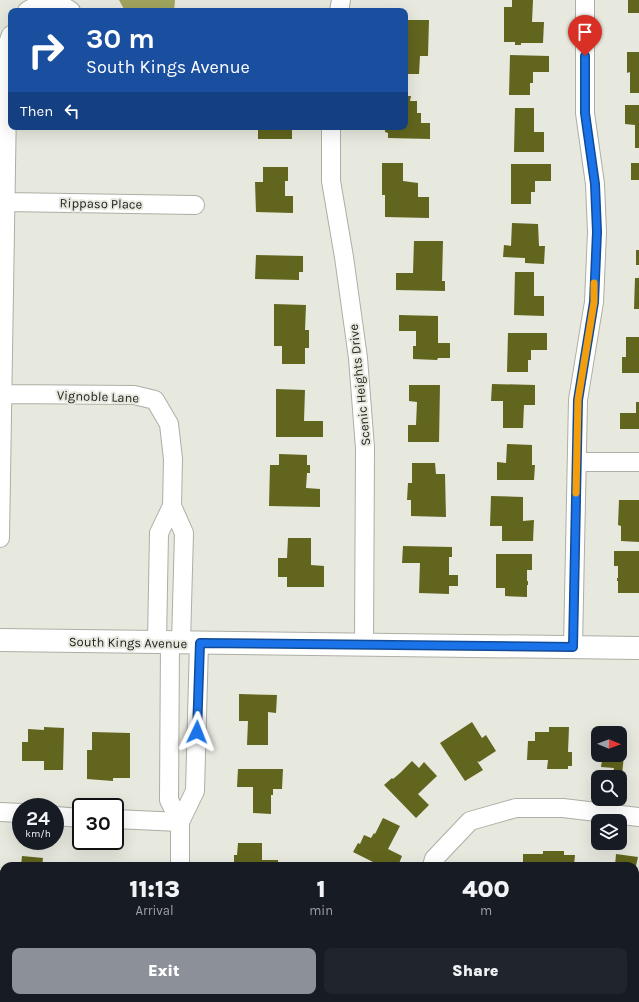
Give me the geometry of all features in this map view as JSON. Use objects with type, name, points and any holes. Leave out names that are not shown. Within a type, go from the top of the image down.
[{"type":"street","points":[[573,647],[578,400],[594,302],[597,232],[595,184],[585,113],[585,0]]},
{"type":"street","points":[[32,8],[36,5],[56,4],[65,8]]},
{"type":"street","points":[[0,538],[8,44]]},
{"type":"street","points":[[7,143],[16,130]]},
{"type":"street","name":"Scenic Heights Drive","points":[[331,130],[331,181],[344,257],[358,358],[365,448],[364,644]]},
{"type":"street","name":"Rippaso Place","points":[[6,202],[195,205]]},
{"type":"street","name":"Vignoble Lane","points":[[3,394],[134,395],[155,400],[169,424],[172,459],[172,506],[184,533],[177,642]]},
{"type":"street","points":[[577,462],[639,462]]},
{"type":"street","name":"Vignoble Lane","points":[[172,506],[159,532],[177,642]]},
{"type":"street","name":"South Kings Avenue","points":[[0,640],[639,648]]},
{"type":"street","points":[[177,642],[169,800],[180,822]]},
{"type":"street","points":[[177,642],[195,791],[180,822],[180,862]]},
{"type":"street","points":[[433,862],[434,859],[470,821],[516,808],[563,808],[639,816]]},
{"type":"street","points":[[0,812],[12,813]]},
{"type":"street","points":[[124,819],[180,822]]},
{"type":"shaded area","points":[[119,0],[175,0],[174,8],[123,8]]},
{"type":"building","points":[[512,0],[533,0],[532,22],[544,22],[543,43],[521,43],[521,45],[515,45],[515,42],[504,42],[504,7],[512,7]]},
{"type":"building","points":[[628,0],[639,0],[639,13],[628,13]]},
{"type":"building","points":[[408,20],[429,20],[428,56],[420,56],[419,74],[408,74]]},
{"type":"building","points":[[627,52],[639,52],[639,93],[630,93],[630,72],[627,73]]},
{"type":"building","points":[[510,55],[549,56],[549,72],[533,72],[533,83],[530,83],[530,95],[509,95]]},
{"type":"building","points":[[408,96],[411,96],[410,101],[417,101],[417,113],[421,113],[421,123],[430,123],[430,139],[388,138],[388,133],[385,132],[385,130],[408,130]]},
{"type":"building","points":[[625,105],[639,105],[639,148],[635,148],[635,125],[625,124]]},
{"type":"building","points":[[515,108],[534,108],[534,132],[544,132],[544,152],[514,152]]},
{"type":"building","points":[[258,130],[292,130],[292,139],[258,139]]},
{"type":"building","points":[[382,163],[403,163],[403,181],[418,183],[418,197],[429,197],[429,218],[385,217],[385,195],[382,195]]},
{"type":"building","points":[[631,163],[639,163],[639,180],[631,180]]},
{"type":"building","points":[[511,164],[551,164],[551,181],[535,181],[535,192],[531,192],[531,204],[511,204]]},
{"type":"building","points":[[263,167],[288,167],[288,181],[285,181],[285,196],[293,196],[293,213],[256,212],[255,182],[263,182]]},
{"type":"building","points":[[512,223],[538,224],[539,246],[545,246],[544,264],[525,263],[525,258],[503,257],[504,245],[511,246]]},
{"type":"building","points":[[414,241],[443,241],[442,281],[445,281],[445,291],[396,290],[396,273],[413,273]]},
{"type":"building","points":[[636,250],[639,250],[639,265],[636,265]]},
{"type":"building","points":[[256,255],[303,256],[303,272],[299,272],[299,280],[255,279]]},
{"type":"building","points":[[515,272],[534,272],[534,296],[544,296],[544,316],[514,315]]},
{"type":"building","points":[[635,278],[639,278],[639,309],[634,309]]},
{"type":"building","points":[[274,304],[306,305],[305,330],[309,330],[309,348],[305,348],[305,364],[282,364],[282,346],[274,346]]},
{"type":"building","points":[[399,315],[438,316],[438,343],[450,343],[450,358],[438,358],[437,360],[413,359],[413,346],[416,346],[416,331],[399,331]]},
{"type":"building","points":[[508,333],[547,333],[547,350],[531,350],[531,360],[528,360],[528,372],[507,372]]},
{"type":"building","points":[[626,337],[639,337],[639,373],[622,373],[622,357],[626,357]]},
{"type":"building","points":[[492,384],[535,385],[535,405],[524,405],[523,428],[503,428],[503,401],[491,401]]},
{"type":"building","points":[[409,385],[440,385],[439,442],[408,442],[408,425],[416,425],[417,402],[409,401]]},
{"type":"building","points":[[276,389],[305,390],[304,421],[323,421],[323,437],[276,437]]},
{"type":"building","points":[[636,402],[639,402],[639,429],[620,429],[620,413],[636,413]]},
{"type":"building","points":[[507,444],[532,445],[532,465],[535,465],[534,480],[497,480],[497,462],[506,463]]},
{"type":"building","points":[[279,454],[307,455],[307,465],[310,465],[310,473],[307,473],[306,488],[320,489],[320,507],[269,506],[270,465],[279,465]]},
{"type":"building","points":[[412,463],[435,463],[436,474],[445,474],[446,517],[411,516],[411,500],[407,500],[408,483],[412,483]]},
{"type":"building","points":[[491,496],[523,497],[523,521],[534,520],[533,541],[502,541],[502,526],[490,526]]},
{"type":"building","points":[[619,500],[639,500],[639,542],[621,541],[621,526],[618,525]]},
{"type":"building","points":[[288,538],[311,538],[311,565],[324,566],[324,587],[287,587],[287,577],[278,577],[278,558],[287,558]]},
{"type":"building","points":[[403,546],[452,547],[452,557],[449,557],[449,575],[458,575],[458,586],[449,586],[449,594],[419,593],[420,563],[402,563]]},
{"type":"building","points":[[614,551],[639,551],[639,593],[618,593],[618,566],[614,566]]},
{"type":"building","points":[[496,554],[532,554],[532,570],[527,570],[527,597],[505,596],[505,588],[496,588]]},
{"type":"building","points":[[239,694],[277,695],[276,713],[268,712],[268,745],[247,745],[248,721],[239,721]]},
{"type":"building","points":[[472,722],[482,738],[486,735],[496,751],[479,762],[477,761],[483,770],[465,781],[440,743]]},
{"type":"building","points":[[44,727],[64,728],[63,770],[44,770],[44,761],[22,761],[22,742],[28,742],[28,729],[44,730]]},
{"type":"building","points":[[549,727],[569,727],[568,752],[572,752],[572,766],[568,766],[568,769],[547,769],[548,760],[527,760],[528,741],[535,741],[535,732],[549,732]]},
{"type":"building","points":[[92,732],[130,733],[130,778],[113,778],[113,781],[87,779],[87,750],[92,750]]},
{"type":"building","points":[[412,761],[419,768],[424,762],[437,776],[418,794],[429,805],[416,818],[384,785],[400,773]]},
{"type":"building","points":[[602,762],[623,762],[622,770],[614,770],[614,768],[601,767]]},
{"type":"building","points":[[238,769],[283,769],[282,789],[273,789],[273,795],[271,795],[271,814],[253,813],[253,787],[237,787]]},
{"type":"building","points":[[383,818],[400,826],[388,849],[402,856],[400,862],[373,862],[353,852],[358,843],[360,844],[364,835],[371,838],[374,833],[375,834]]},
{"type":"building","points":[[238,843],[262,843],[262,860],[278,860],[278,862],[234,862],[234,855],[237,855]]},
{"type":"building","points":[[543,851],[564,851],[564,855],[575,855],[574,862],[523,862],[523,854],[543,854]]},
{"type":"building","points":[[616,854],[638,857],[637,862],[615,862]]},
{"type":"building","points":[[22,856],[43,858],[42,862],[21,862]]},
{"type":"slow traffic","points":[[576,493],[578,400],[594,302],[594,283]]},
{"type":"route","points":[[197,732],[200,643],[573,647],[578,400],[594,302],[597,232],[595,184],[585,113],[585,56]]}]
